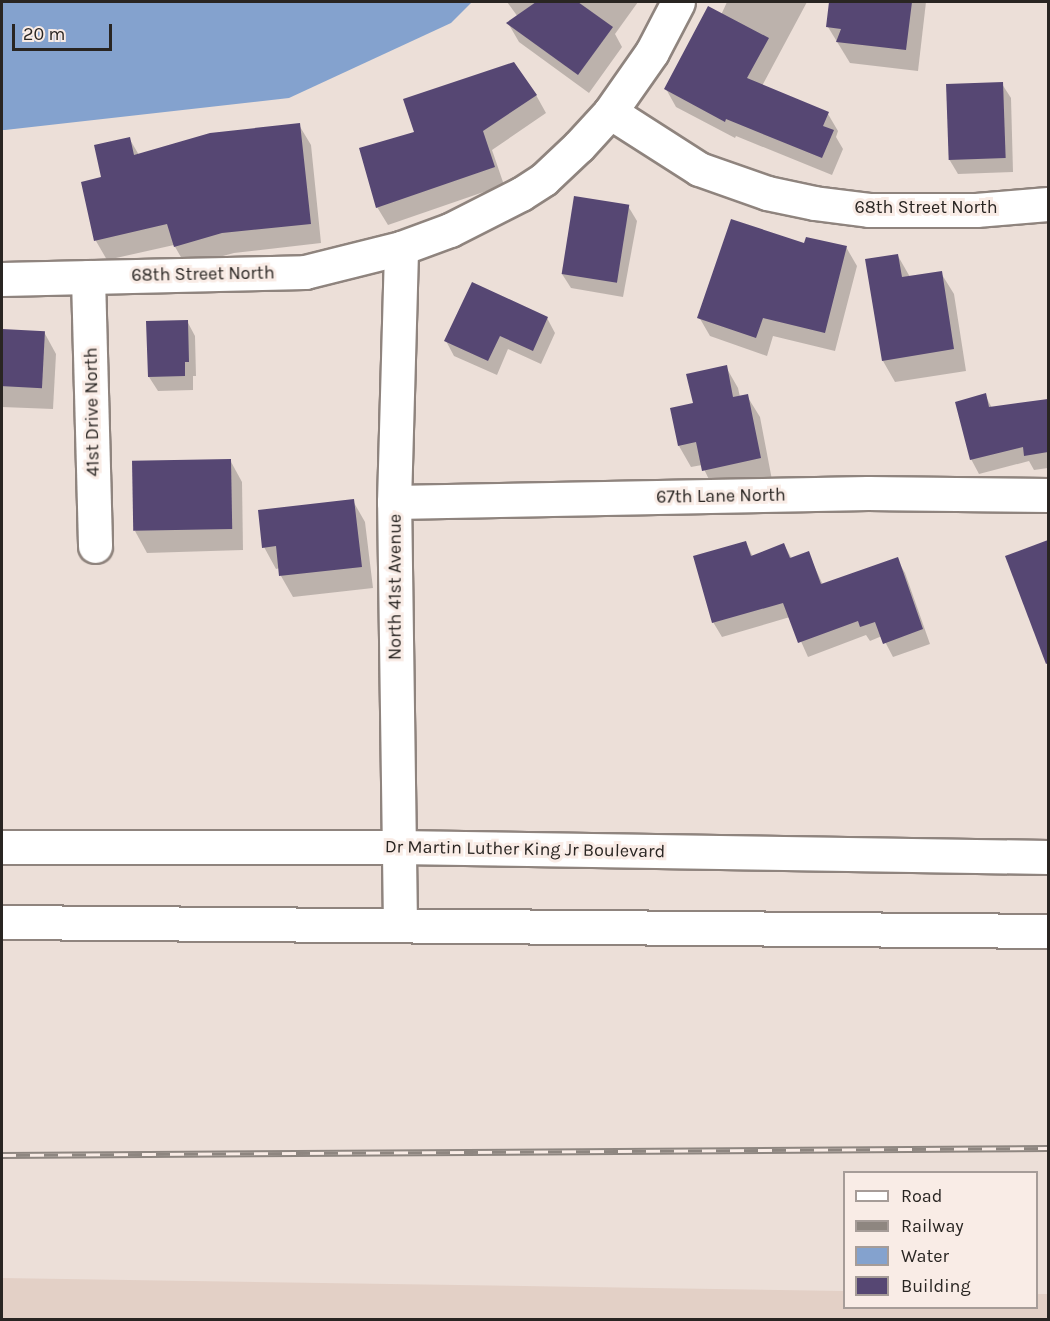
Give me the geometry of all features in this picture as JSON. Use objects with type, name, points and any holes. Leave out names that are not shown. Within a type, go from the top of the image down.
[{"type":"street","name":"68th Street North","points":[[2,279],[305,272],[401,248],[450,230],[521,194],[544,179],[609,112],[652,51],[678,2]]},
{"type":"street","name":"68th Street North","points":[[609,112],[699,169],[767,193],[814,203],[869,210],[976,210],[1048,204]]},
{"type":"street","name":"North 41st Avenue","points":[[400,925],[397,847],[394,502],[401,248]]},
{"type":"street","name":"41st Drive North","points":[[88,277],[95,546]]},
{"type":"street","name":"67th Lane North","points":[[394,502],[868,493],[1048,495]]},
{"type":"street","name":"Dr Martin Luther King Jr Boulevard","points":[[2,847],[397,847],[1048,857]]},
{"type":"street","points":[[2,922],[1048,931]]},
{"type":"shaded area","points":[[2,1278],[843,1291],[843,1309],[1038,1309],[1038,1294],[1048,1294],[1048,1319],[2,1320]]},
{"type":"water","points":[[2,2],[472,2],[451,23],[289,98],[2,130]]},
{"type":"building","points":[[536,2],[578,2],[613,27],[578,75],[506,23]]},
{"type":"building","points":[[829,2],[912,2],[906,50],[836,42],[841,29],[826,27]]},
{"type":"building","points":[[708,6],[769,38],[747,78],[829,112],[823,126],[834,130],[822,158],[726,119],[725,122],[664,89]]},
{"type":"building","points":[[514,62],[537,95],[483,131],[495,167],[376,208],[359,148],[414,132],[403,99]]},
{"type":"building","points":[[1003,82],[1006,158],[949,160],[946,84]]},
{"type":"building","points":[[300,123],[311,224],[222,233],[174,247],[167,224],[94,241],[81,182],[101,177],[94,145],[130,137],[134,155],[210,133]]},
{"type":"building","points":[[574,196],[629,205],[617,283],[562,274]]},
{"type":"building","points":[[731,219],[804,243],[806,237],[847,246],[825,333],[763,318],[756,338],[697,318]]},
{"type":"building","points":[[898,254],[902,277],[942,271],[954,349],[882,361],[865,259]]},
{"type":"building","points":[[472,282],[548,317],[533,351],[500,336],[488,361],[444,341]]},
{"type":"building","points":[[188,320],[189,362],[185,362],[185,376],[148,377],[146,321]]},
{"type":"building","points":[[2,329],[45,331],[42,388],[2,386]]},
{"type":"building","points":[[727,365],[733,397],[748,394],[761,458],[702,471],[696,442],[678,446],[670,408],[693,403],[686,374]]},
{"type":"building","points":[[986,393],[989,407],[1048,399],[1048,452],[1024,456],[1023,447],[970,460],[955,402]]},
{"type":"building","points":[[231,459],[232,529],[133,531],[132,461]]},
{"type":"building","points":[[354,499],[362,567],[279,576],[276,546],[262,548],[258,510]]},
{"type":"building","points":[[1048,540],[1048,663],[1046,664],[1005,556]]},
{"type":"building","points":[[746,541],[751,556],[784,543],[790,558],[809,551],[821,584],[898,557],[923,629],[883,644],[875,622],[860,627],[858,621],[798,643],[783,603],[712,623],[693,556]]},
{"type":"railway","points":[[2,1155],[1048,1148]]}]
